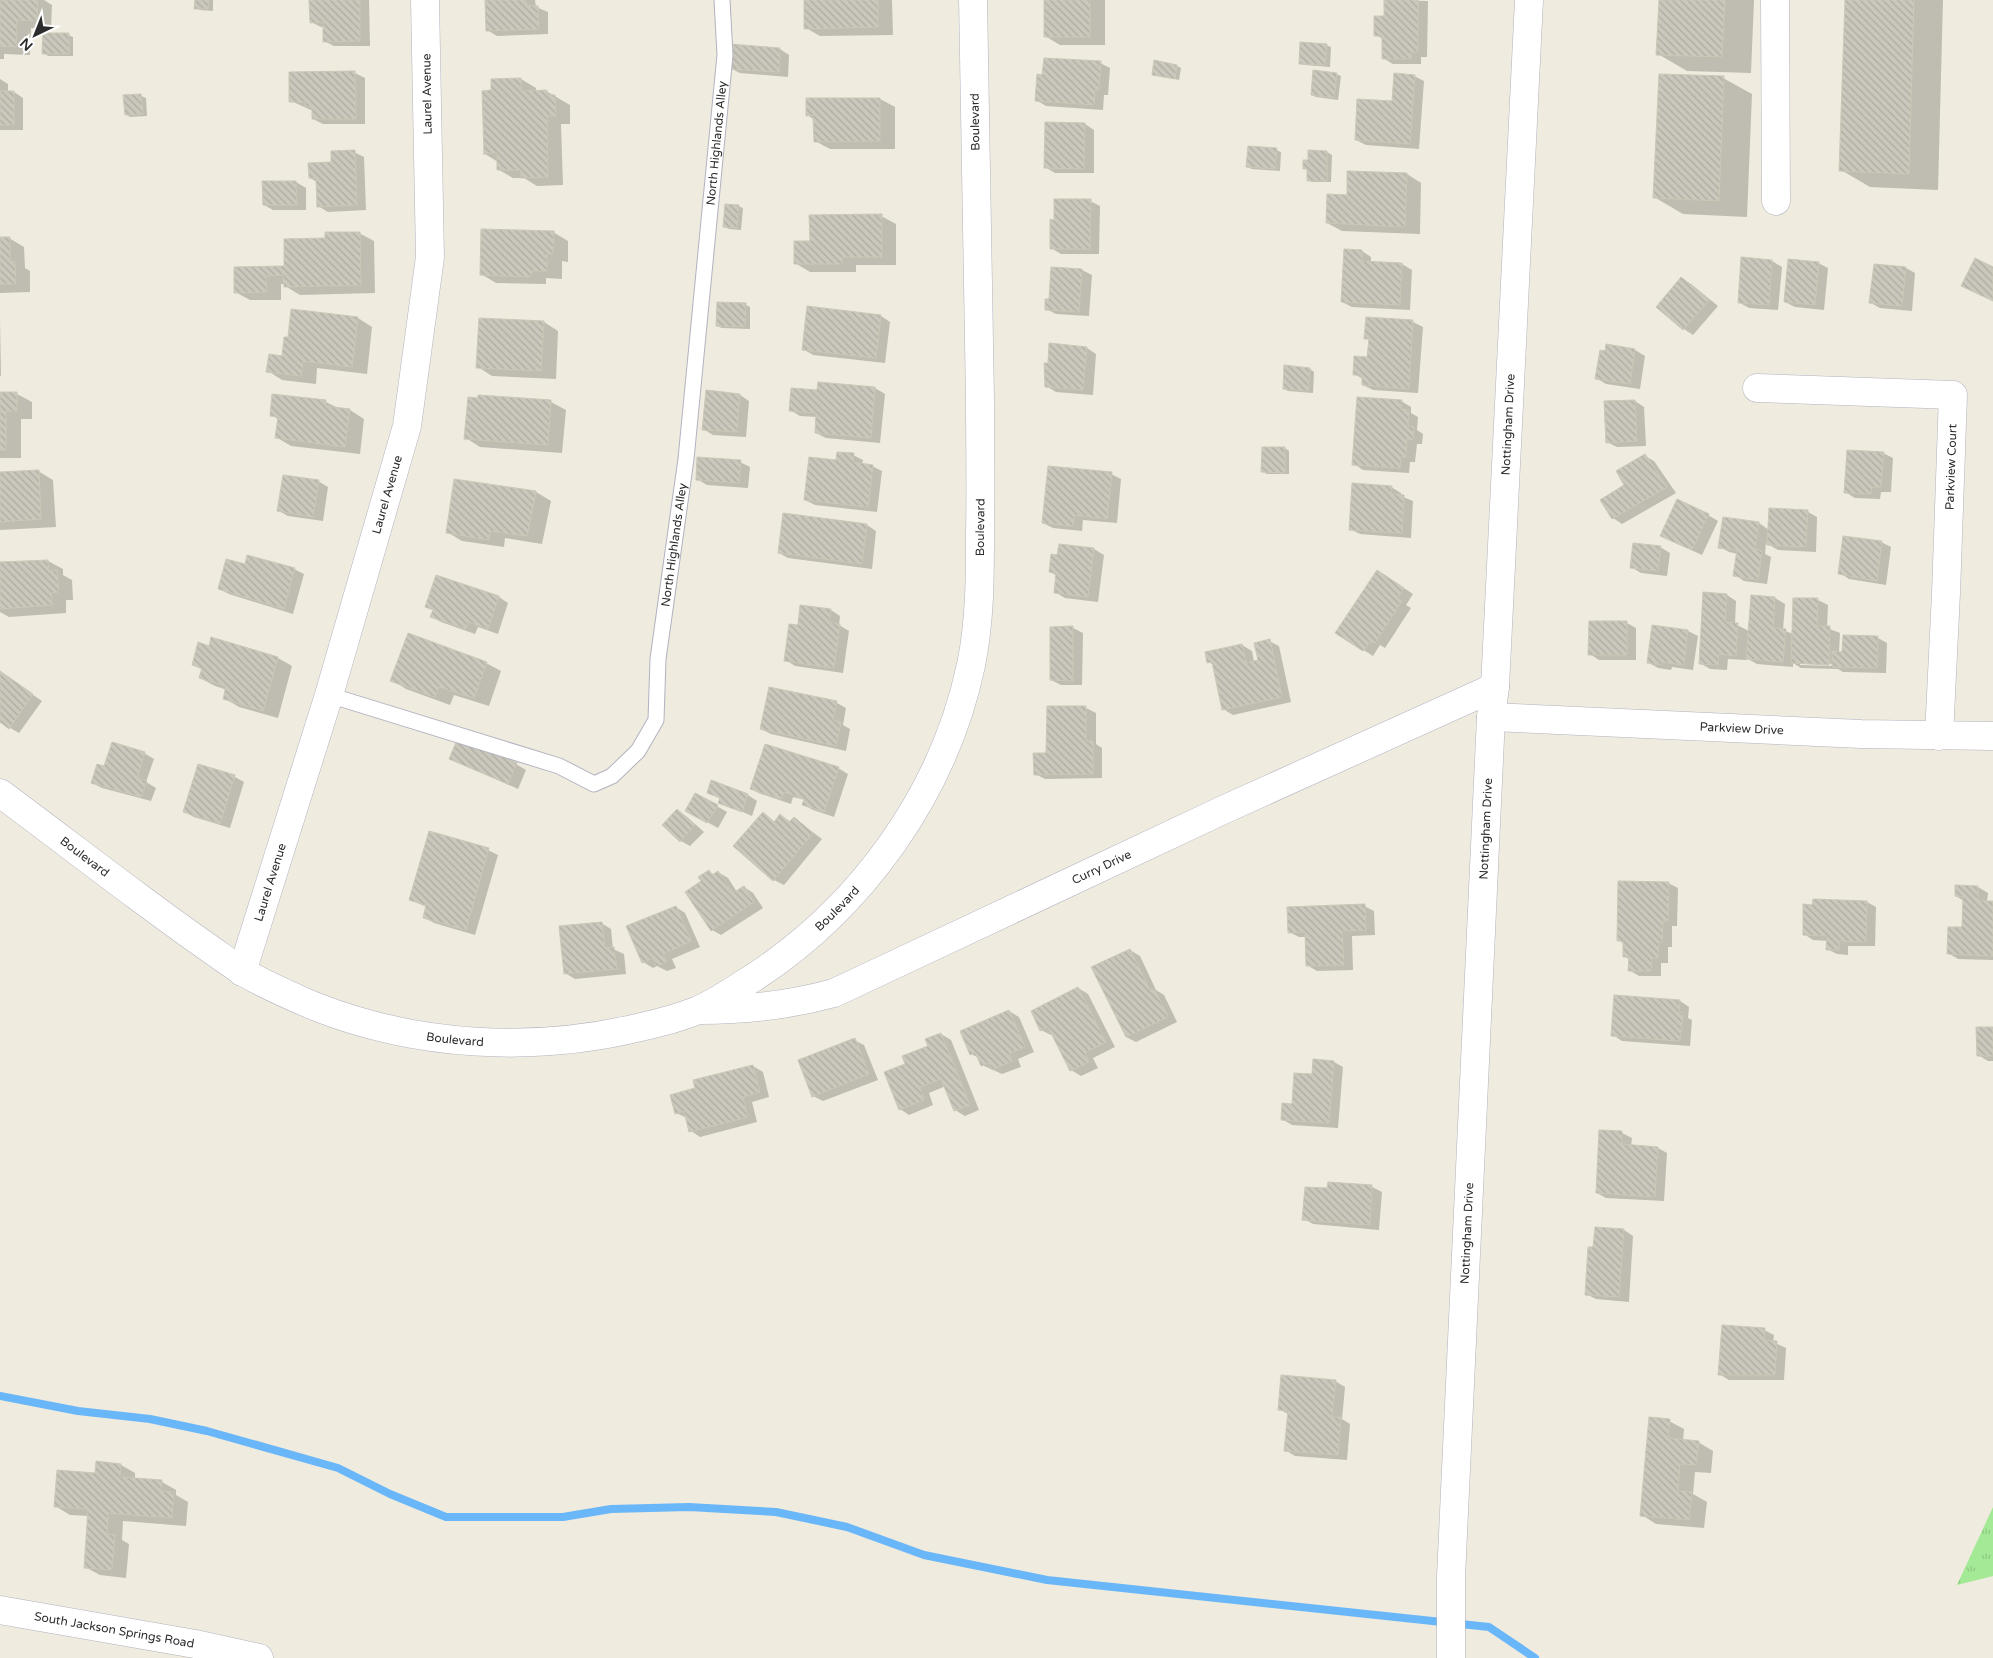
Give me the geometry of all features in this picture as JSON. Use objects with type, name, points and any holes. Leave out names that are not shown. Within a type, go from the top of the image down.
[{"type":"street","name":"Laurel Avenue","points":[[242,972],[329,695],[408,416],[430,257],[425,0]]},
{"type":"street","name":"Boulevard","points":[[0,793],[161,914],[242,972],[280,992],[320,1008],[378,1026],[445,1039],[522,1043],[574,1039],[616,1033],[657,1023],[698,1010],[735,990],[797,946],[834,912],[863,881],[889,848],[911,815],[947,743],[960,706],[970,667],[980,598],[981,456],[973,0]]},
{"type":"street","name":"Nottingham Drive","points":[[1451,1650],[1451,1577],[1492,717],[1529,0]]},
{"type":"street","points":[[1775,0],[1776,201]]},
{"type":"street","name":"Parkview Court","points":[[1757,388],[1953,395],[1939,736]]},
{"type":"street","name":"Curry Drive","points":[[698,1010],[762,1008],[794,1003],[834,993],[1223,810],[1495,687]]},
{"type":"street","name":"Parkview Drive","points":[[1492,717],[1939,736],[1993,736]]},
{"type":"street","name":"South Jackson Springs Road","points":[[0,1610],[195,1644],[259,1658]]},
{"type":"lane","name":"North Highlands Alley","points":[[329,695],[559,766],[594,784],[612,776],[638,751],[652,728],[656,720],[658,659],[686,459],[725,55],[722,0]]},
{"type":"green space","points":[[1993,1507],[1993,1576],[1957,1585]]},
{"type":"building","points":[[0,0],[38,0],[37,21],[17,20],[16,47],[0,46]]},
{"type":"building","points":[[195,0],[209,0],[208,9],[194,9]]},
{"type":"building","points":[[309,0],[360,0],[360,41],[323,42],[323,22],[310,23]]},
{"type":"building","points":[[485,0],[526,0],[527,6],[538,6],[539,29],[486,31]]},
{"type":"building","points":[[804,0],[878,0],[878,27],[804,29]]},
{"type":"building","points":[[1044,0],[1090,0],[1090,37],[1044,37]]},
{"type":"building","points":[[1384,0],[1418,0],[1418,52],[1411,52],[1411,59],[1382,59],[1382,36],[1374,36],[1374,16],[1384,16]]},
{"type":"building","points":[[1659,0],[1725,0],[1722,57],[1656,55]]},
{"type":"building","points":[[1845,0],[1914,0],[1909,174],[1839,171]]},
{"type":"building","points":[[43,33],[69,33],[69,54],[42,54]]},
{"type":"building","points":[[1300,42],[1327,44],[1325,65],[1299,64]]},
{"type":"building","points":[[730,44],[780,48],[779,72],[729,69]]},
{"type":"building","points":[[1044,58],[1101,61],[1099,90],[1095,90],[1094,105],[1035,101],[1037,74],[1042,75]]},
{"type":"building","points":[[1154,60],[1177,65],[1175,79],[1152,75]]},
{"type":"building","points":[[1313,70],[1337,73],[1334,98],[1311,95]]},
{"type":"building","points":[[355,71],[356,119],[312,119],[312,107],[305,107],[305,102],[289,102],[289,72]]},
{"type":"building","points":[[1394,73],[1415,75],[1410,144],[1355,140],[1357,99],[1392,101]]},
{"type":"building","points":[[1659,74],[1724,76],[1719,201],[1653,198]]},
{"type":"building","points":[[521,78],[521,91],[547,90],[547,95],[555,95],[556,116],[547,116],[548,177],[521,178],[521,170],[497,170],[497,153],[486,153],[484,155],[482,91],[491,90],[491,79]]},
{"type":"building","points":[[0,91],[14,91],[14,125],[0,125]]},
{"type":"building","points":[[141,94],[143,114],[125,115],[123,95]]},
{"type":"building","points":[[806,98],[880,98],[880,141],[814,142],[813,115],[806,116]]},
{"type":"building","points":[[1045,122],[1085,123],[1084,169],[1044,168]]},
{"type":"building","points":[[1248,146],[1277,148],[1275,169],[1246,167]]},
{"type":"building","points":[[355,150],[357,205],[317,207],[316,178],[309,178],[308,163],[331,162],[331,151]]},
{"type":"building","points":[[1308,150],[1327,151],[1327,181],[1307,181],[1307,169],[1303,169],[1303,160],[1308,160]]},
{"type":"building","points":[[1347,171],[1407,173],[1405,227],[1326,223],[1327,194],[1347,195]]},
{"type":"building","points":[[262,181],[296,181],[297,205],[263,205]]},
{"type":"building","points":[[1054,199],[1091,199],[1090,249],[1050,249],[1050,219],[1054,220]]},
{"type":"building","points":[[725,204],[739,205],[737,228],[723,227]]},
{"type":"building","points":[[882,214],[882,257],[842,257],[842,264],[794,264],[794,241],[810,241],[809,215]]},
{"type":"building","points":[[481,229],[554,231],[553,254],[547,254],[547,271],[532,271],[531,277],[480,275]]},
{"type":"building","points":[[325,232],[360,232],[361,285],[284,287],[283,275],[266,276],[267,292],[234,293],[234,267],[284,266],[284,239],[325,238]]},
{"type":"building","points":[[0,237],[10,237],[10,262],[15,261],[16,284],[0,284]]},
{"type":"building","points":[[1344,249],[1362,250],[1362,261],[1402,263],[1400,305],[1341,302]]},
{"type":"building","points":[[1741,257],[1772,260],[1769,305],[1738,303]]},
{"type":"building","points":[[1975,258],[1993,267],[1993,301],[1961,286]]},
{"type":"building","points":[[1788,259],[1819,262],[1815,305],[1784,302]]},
{"type":"building","points":[[1874,264],[1906,267],[1902,306],[1869,303]]},
{"type":"building","points":[[1051,267],[1082,269],[1079,312],[1045,310],[1045,299],[1049,299]]},
{"type":"building","points":[[1681,277],[1709,300],[1683,330],[1656,307]]},
{"type":"building","points":[[717,302],[746,303],[745,327],[716,326]]},
{"type":"building","points":[[807,306],[881,315],[876,358],[802,350]]},
{"type":"building","points":[[291,309],[358,317],[352,367],[303,361],[301,376],[266,372],[269,354],[282,356],[284,337],[288,337]]},
{"type":"building","points":[[1366,317],[1413,320],[1409,389],[1362,385],[1362,375],[1353,375],[1354,356],[1367,357],[1369,339],[1364,339]]},
{"type":"building","points":[[479,318],[544,321],[541,371],[476,368]]},
{"type":"building","points":[[1049,343],[1087,347],[1083,390],[1045,387],[1044,363],[1048,363]]},
{"type":"building","points":[[1606,344],[1635,349],[1630,384],[1595,379],[1600,350],[1605,351]]},
{"type":"building","points":[[1284,365],[1310,368],[1308,391],[1283,389]]},
{"type":"building","points":[[818,382],[875,387],[871,438],[815,433],[816,413],[789,411],[791,388],[817,390]]},
{"type":"building","points":[[706,390],[740,394],[737,432],[702,430]]},
{"type":"building","points":[[0,392],[17,392],[17,411],[6,411],[6,450],[0,450]]},
{"type":"building","points":[[272,394],[326,400],[325,406],[350,409],[345,447],[275,438],[278,417],[270,416]]},
{"type":"building","points":[[478,395],[551,400],[548,445],[464,439],[468,397],[478,398]]},
{"type":"building","points":[[1357,397],[1402,400],[1401,409],[1409,410],[1408,426],[1414,427],[1413,440],[1407,439],[1406,457],[1401,457],[1400,468],[1352,465]]},
{"type":"building","points":[[1635,400],[1637,441],[1606,443],[1604,401]]},
{"type":"building","points":[[1262,447],[1285,447],[1285,473],[1261,472]]},
{"type":"building","points":[[1847,450],[1884,452],[1881,487],[1872,487],[1871,494],[1844,493]]},
{"type":"building","points":[[837,452],[854,453],[853,462],[873,465],[868,507],[804,500],[809,457],[836,460]]},
{"type":"building","points":[[1645,454],[1667,487],[1612,519],[1600,500],[1624,485],[1616,471]]},
{"type":"building","points":[[697,457],[741,460],[739,483],[696,480]]},
{"type":"building","points":[[1048,466],[1112,472],[1107,519],[1074,515],[1073,526],[1042,523]]},
{"type":"building","points":[[39,470],[41,519],[0,522],[0,472]]},
{"type":"building","points":[[283,475],[319,480],[313,517],[277,511]]},
{"type":"building","points":[[454,479],[536,491],[527,536],[490,531],[489,540],[446,533]]},
{"type":"building","points":[[1352,483],[1392,486],[1391,494],[1404,495],[1402,533],[1349,530]]},
{"type":"building","points":[[1677,499],[1709,514],[1692,550],[1660,536]]},
{"type":"building","points":[[1769,508],[1808,510],[1806,547],[1767,545]]},
{"type":"building","points":[[783,513],[867,524],[862,564],[778,553]]},
{"type":"building","points":[[1723,517],[1759,522],[1755,549],[1762,551],[1758,580],[1733,576],[1737,550],[1718,548]]},
{"type":"building","points":[[1843,536],[1882,541],[1877,581],[1838,574]]},
{"type":"building","points":[[1633,543],[1661,546],[1658,571],[1630,568]]},
{"type":"building","points":[[1059,544],[1094,548],[1088,597],[1054,593],[1056,573],[1049,572],[1051,554],[1057,555]]},
{"type":"building","points":[[247,555],[295,568],[284,609],[218,589],[226,559],[245,564]]},
{"type":"building","points":[[48,560],[49,571],[57,570],[59,592],[51,593],[52,605],[0,609],[0,562]]},
{"type":"building","points":[[1377,570],[1404,588],[1397,599],[1402,601],[1375,643],[1370,641],[1363,651],[1335,633]]},
{"type":"building","points":[[436,575],[499,596],[488,629],[468,622],[466,629],[430,617],[433,610],[425,607]]},
{"type":"building","points":[[1703,592],[1727,594],[1725,622],[1738,623],[1736,656],[1719,654],[1718,665],[1699,664]]},
{"type":"building","points":[[1751,595],[1775,597],[1773,628],[1786,629],[1783,662],[1746,659]]},
{"type":"building","points":[[1793,598],[1818,598],[1817,626],[1830,626],[1829,665],[1791,663]]},
{"type":"building","points":[[800,605],[831,609],[829,622],[840,624],[834,668],[784,661],[789,624],[798,625]]},
{"type":"building","points":[[1589,621],[1627,621],[1627,655],[1588,655]]},
{"type":"building","points":[[1652,625],[1688,630],[1684,665],[1662,662],[1662,665],[1647,663]]},
{"type":"building","points":[[1073,626],[1073,681],[1050,680],[1050,627]]},
{"type":"building","points":[[408,633],[487,662],[474,698],[439,687],[435,697],[390,681]]},
{"type":"building","points":[[1843,635],[1878,636],[1877,668],[1832,667],[1832,651],[1842,652]]},
{"type":"building","points":[[211,637],[278,657],[263,711],[223,699],[226,686],[199,678],[202,668],[192,665],[198,642],[209,646]]},
{"type":"building","points":[[1270,639],[1282,697],[1222,710],[1212,662],[1207,663],[1205,652],[1242,644],[1246,663],[1258,660],[1254,643]]},
{"type":"building","points":[[0,671],[33,694],[9,729],[0,722]]},
{"type":"building","points":[[769,687],[837,701],[833,720],[841,722],[836,746],[760,729]]},
{"type":"building","points":[[1047,706],[1086,706],[1086,741],[1093,741],[1093,774],[1034,775],[1033,753],[1046,753]]},
{"type":"building","points":[[458,738],[517,763],[508,784],[449,759]]},
{"type":"building","points":[[112,742],[145,752],[137,778],[147,781],[141,797],[91,783],[97,764],[104,766]]},
{"type":"building","points":[[765,744],[839,767],[824,812],[802,805],[804,799],[784,792],[781,799],[750,789]]},
{"type":"building","points":[[198,764],[235,775],[220,824],[183,812]]},
{"type":"building","points":[[711,780],[748,794],[742,812],[718,803],[720,798],[707,793]]},
{"type":"building","points":[[695,793],[718,805],[707,823],[685,811]]},
{"type":"building","points":[[677,809],[695,825],[680,842],[662,825]]},
{"type":"building","points":[[763,812],[774,822],[780,814],[789,822],[794,817],[813,833],[773,881],[733,846]]},
{"type":"building","points":[[429,831],[489,848],[466,930],[423,918],[426,905],[409,900]]},
{"type":"building","points":[[709,870],[712,875],[718,871],[733,893],[744,886],[754,902],[711,931],[685,892],[701,881],[698,877]]},
{"type":"building","points":[[1618,881],[1669,882],[1668,921],[1663,921],[1662,942],[1659,942],[1658,958],[1652,958],[1651,971],[1628,971],[1629,957],[1623,957],[1623,941],[1617,941]]},
{"type":"building","points":[[1955,885],[1978,886],[1978,901],[1993,901],[1993,956],[1947,954],[1948,927],[1962,927],[1963,897],[1955,896]]},
{"type":"building","points":[[1813,899],[1867,901],[1866,942],[1839,941],[1839,950],[1826,950],[1827,936],[1803,935],[1803,904],[1812,905]]},
{"type":"building","points":[[1365,904],[1366,930],[1342,931],[1344,965],[1306,966],[1305,932],[1288,933],[1287,907]]},
{"type":"building","points":[[676,906],[691,941],[663,954],[667,962],[656,966],[653,958],[642,963],[626,926]]},
{"type":"building","points":[[602,922],[605,948],[614,947],[617,969],[564,974],[559,926]]},
{"type":"building","points":[[1130,949],[1150,990],[1154,988],[1168,1017],[1126,1037],[1091,967]]},
{"type":"building","points":[[1078,987],[1106,1042],[1085,1053],[1089,1062],[1070,1071],[1048,1027],[1040,1031],[1031,1011]]},
{"type":"building","points":[[1614,995],[1680,1000],[1679,1012],[1683,1013],[1680,1041],[1611,1036]]},
{"type":"building","points":[[1009,1010],[1025,1047],[1009,1054],[1012,1061],[992,1070],[989,1063],[981,1066],[975,1052],[970,1055],[960,1031]]},
{"type":"building","points":[[1976,1027],[1993,1027],[1993,1056],[1977,1056]]},
{"type":"building","points":[[941,1033],[970,1105],[954,1111],[941,1079],[920,1087],[924,1100],[899,1110],[884,1072],[905,1064],[902,1056],[928,1046],[925,1039]]},
{"type":"building","points":[[855,1038],[869,1074],[812,1097],[798,1060]]},
{"type":"building","points":[[1313,1059],[1334,1061],[1329,1123],[1281,1120],[1282,1103],[1292,1104],[1294,1073],[1312,1074]]},
{"type":"building","points":[[753,1065],[760,1092],[743,1097],[748,1117],[689,1132],[684,1111],[675,1114],[670,1095],[695,1088],[693,1080]]},
{"type":"building","points":[[1599,1130],[1622,1131],[1622,1144],[1658,1147],[1655,1197],[1596,1193]]},
{"type":"building","points":[[1328,1182],[1372,1185],[1370,1225],[1302,1220],[1305,1187],[1327,1188]]},
{"type":"building","points":[[1595,1227],[1624,1229],[1619,1297],[1585,1295],[1588,1247],[1593,1247]]},
{"type":"building","points":[[1722,1325],[1765,1328],[1764,1340],[1777,1341],[1775,1375],[1718,1375]]},
{"type":"building","points":[[1281,1375],[1336,1380],[1332,1417],[1341,1417],[1338,1455],[1284,1451],[1288,1411],[1278,1410]]},
{"type":"building","points":[[1649,1417],[1670,1419],[1668,1438],[1699,1441],[1696,1465],[1680,1464],[1678,1491],[1692,1492],[1689,1520],[1640,1516]]},
{"type":"building","points":[[96,1461],[121,1464],[120,1477],[162,1480],[161,1491],[174,1492],[172,1518],[108,1513],[107,1534],[115,1535],[112,1570],[84,1568],[88,1509],[54,1507],[57,1470],[95,1473]]},
{"type":"waterway","points":[[0,1396],[78,1411],[150,1419],[207,1431],[338,1468],[390,1494],[446,1517],[563,1517],[611,1509],[689,1507],[776,1512],[847,1527],[924,1555],[1047,1580],[1489,1627],[1535,1658]]}]
